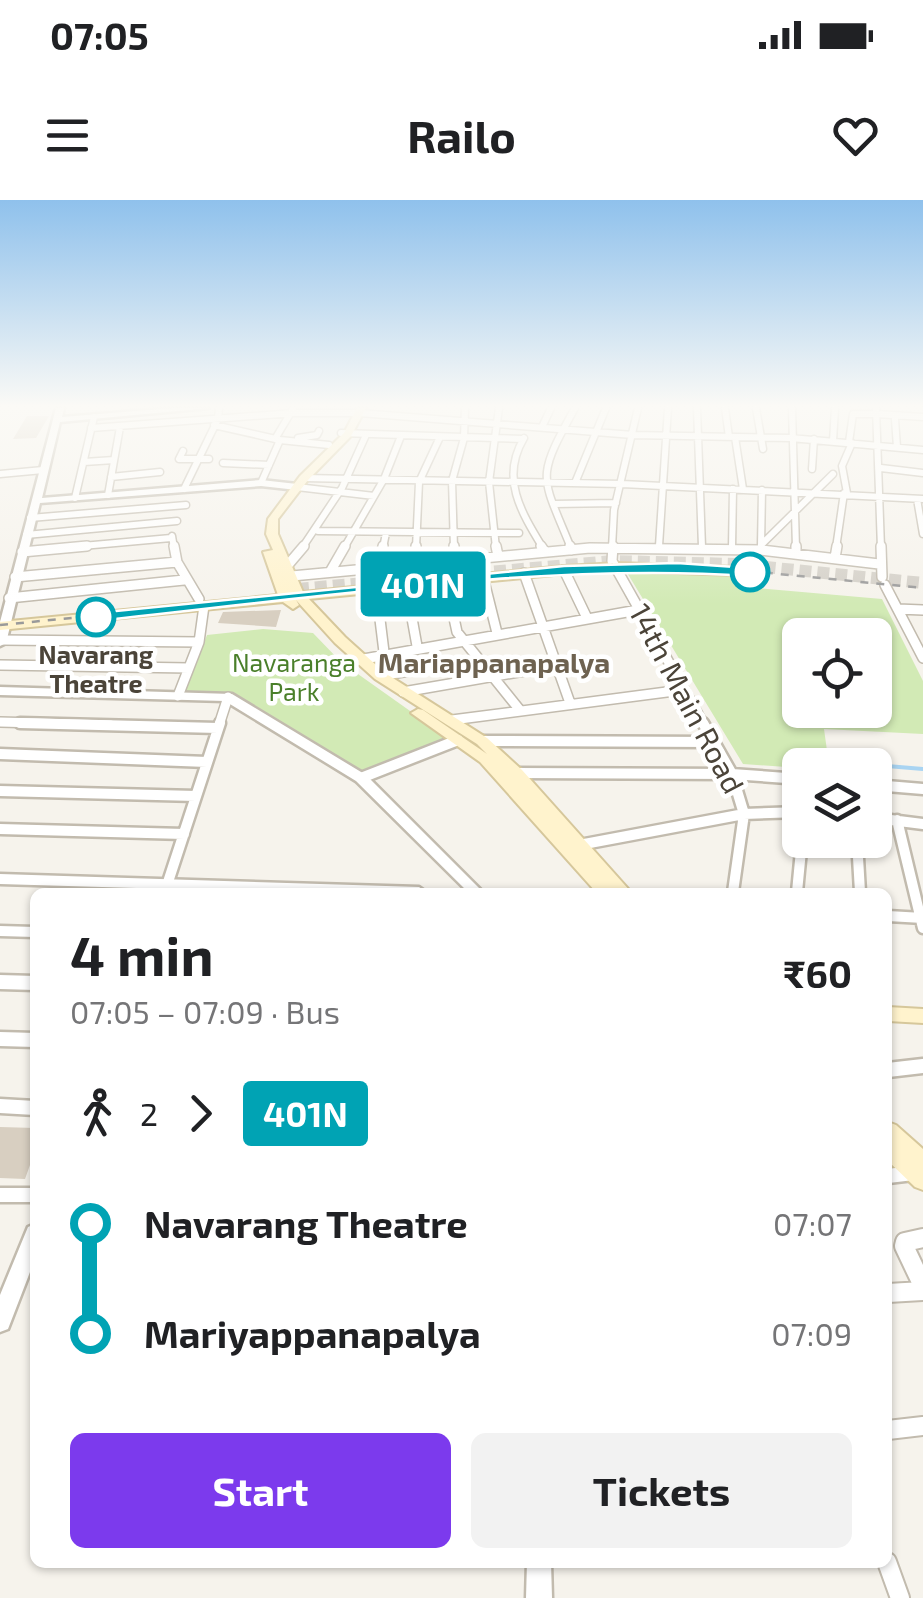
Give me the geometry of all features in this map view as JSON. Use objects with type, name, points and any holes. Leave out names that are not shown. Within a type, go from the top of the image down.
[{"type":"main road","points":[[306,473],[264,512],[262,522],[262,533],[291,586],[353,660],[484,759],[601,888]]},
{"type":"main road","points":[[291,586],[272,534],[273,518],[306,473]]},
{"type":"main road","points":[[1,630],[201,603],[291,586],[376,588],[618,567],[736,570]]},
{"type":"main road","points":[[353,660],[482,740],[517,773],[619,888]]},
{"type":"main road","points":[[892,1014],[923,1016]]},
{"type":"main road","points":[[892,1136],[921,1172]]},
{"type":"main road","points":[[892,1151],[921,1172]]},
{"type":"street","points":[[41,473],[1,630],[199,642]]},
{"type":"street","points":[[75,498],[81,473]]},
{"type":"street","points":[[108,496],[112,473]]},
{"type":"street","points":[[111,477],[148,473]]},
{"type":"street","points":[[184,489],[191,473]]},
{"type":"street","points":[[261,483],[265,473]]},
{"type":"street","points":[[291,586],[352,473]]},
{"type":"street","points":[[330,572],[386,473]]},
{"type":"street","points":[[417,563],[419,473]]},
{"type":"street","points":[[454,473],[455,560]]},
{"type":"street","points":[[489,473],[491,533],[498,556]]},
{"type":"street","points":[[513,473],[513,495],[544,552]]},
{"type":"street","points":[[545,473],[544,482],[572,550]]},
{"type":"street","points":[[577,473],[573,483],[578,503]]},
{"type":"street","points":[[611,547],[624,473]]},
{"type":"street","points":[[659,546],[663,473]]},
{"type":"street","points":[[701,473],[702,547]]},
{"type":"street","points":[[732,548],[736,473]]},
{"type":"street","points":[[794,473],[796,553]]},
{"type":"street","points":[[835,558],[845,493],[843,473]]},
{"type":"street","points":[[881,473],[879,564],[898,609],[918,636],[923,658]]},
{"type":"street","points":[[901,473],[901,497]]},
{"type":"street","points":[[761,548],[833,474]]},
{"type":"street","points":[[35,501],[350,479],[796,490],[920,499],[923,534]]},
{"type":"street","points":[[296,483],[374,496]]},
{"type":"street","points":[[178,696],[199,642],[201,603],[184,580],[171,538],[186,505],[199,488]]},
{"type":"street","points":[[761,548],[762,490]]},
{"type":"street","points":[[554,504],[616,503]]},
{"type":"street","points":[[30,518],[186,505]]},
{"type":"street","points":[[26,535],[177,522]]},
{"type":"street","points":[[318,532],[519,532]]},
{"type":"street","points":[[379,567],[386,533]]},
{"type":"street","points":[[22,552],[171,538]]},
{"type":"street","points":[[291,586],[330,572],[611,547],[761,548],[879,564]]},
{"type":"street","name":"14th Main Road","points":[[611,547],[612,561],[638,610],[732,774],[744,814],[735,888]]},
{"type":"street","points":[[15,577],[177,562]]},
{"type":"street","points":[[564,570],[587,618]]},
{"type":"street","points":[[524,574],[570,703]]},
{"type":"street","points":[[483,578],[497,633]]},
{"type":"street","points":[[10,598],[184,580]]},
{"type":"street","points":[[446,581],[457,632],[519,709]]},
{"type":"street","points":[[406,585],[417,646]]},
{"type":"street","points":[[376,588],[384,652]]},
{"type":"street","points":[[898,609],[923,610]]},
{"type":"street","points":[[353,660],[638,610]]},
{"type":"street","points":[[380,676],[478,659]]},
{"type":"street","points":[[0,664],[188,668]]},
{"type":"street","points":[[403,692],[559,666]]},
{"type":"street","points":[[452,720],[682,690]]},
{"type":"street","points":[[0,692],[228,697],[361,778],[472,888]]},
{"type":"street","points":[[166,887],[228,697]]},
{"type":"street","points":[[0,722],[218,728]]},
{"type":"street","points":[[361,778],[458,740]]},
{"type":"street","points":[[482,740],[712,742]]},
{"type":"street","points":[[0,754],[207,762]]},
{"type":"street","points":[[517,773],[782,778]]},
{"type":"street","points":[[892,786],[923,789]]},
{"type":"street","points":[[0,792],[196,796]]},
{"type":"street","points":[[580,845],[744,814],[782,813]]},
{"type":"street","points":[[892,819],[923,824]]},
{"type":"street","points":[[892,917],[922,921],[898,820]]},
{"type":"street","points":[[0,829],[184,834]]},
{"type":"street","points":[[797,888],[800,858]]},
{"type":"street","points":[[858,858],[860,888]]},
{"type":"street","points":[[0,880],[214,888]]},
{"type":"street","points":[[0,931],[30,932]]},
{"type":"street","points":[[0,982],[30,984]]},
{"type":"street","points":[[0,1040],[30,1040]]},
{"type":"street","points":[[892,1070],[923,1066]]},
{"type":"street","points":[[0,1106],[30,1108]]},
{"type":"street","points":[[892,1176],[921,1172]]},
{"type":"street","points":[[0,1196],[30,1196]]},
{"type":"street","points":[[892,1292],[923,1288],[904,1246],[905,1242],[923,1238]]},
{"type":"street","points":[[0,1322],[30,1252]]},
{"type":"street","points":[[892,1430],[923,1426]]},
{"type":"street","points":[[539,1568],[539,1598]]},
{"type":"street","points":[[889,1568],[900,1598]]},
{"type":"green space","points":[[626,571],[729,575],[731,579],[757,582],[757,588],[882,599],[892,618],[782,618],[782,728],[892,728],[892,619],[923,681],[923,734],[824,729],[827,748],[782,748],[782,767],[743,764]]},
{"type":"green space","name":"Navaranga Park","points":[[263,629],[313,633],[341,662],[451,740],[362,774],[236,694],[184,693],[207,635]]},
{"type":"building","points":[[281,610],[276,627],[218,623],[223,612]]},
{"type":"building","points":[[0,1127],[30,1128],[30,1165],[25,1179],[0,1178]]},
{"type":"waterway","points":[[892,766],[923,769]]},
{"type":"tunnel","points":[[297,589],[612,561],[736,564],[923,583]]},
{"type":"railway","points":[[0,625],[614,565],[728,569],[923,588]]},
{"type":"bus line","name":"401N","points":[[96,617],[564,570],[677,567],[750,572]]},
{"type":"place","name":"Navarang Theatre","points":[[96,617]]},
{"type":"district","name":"Mariappanapalya","points":[[494,663]]}]
